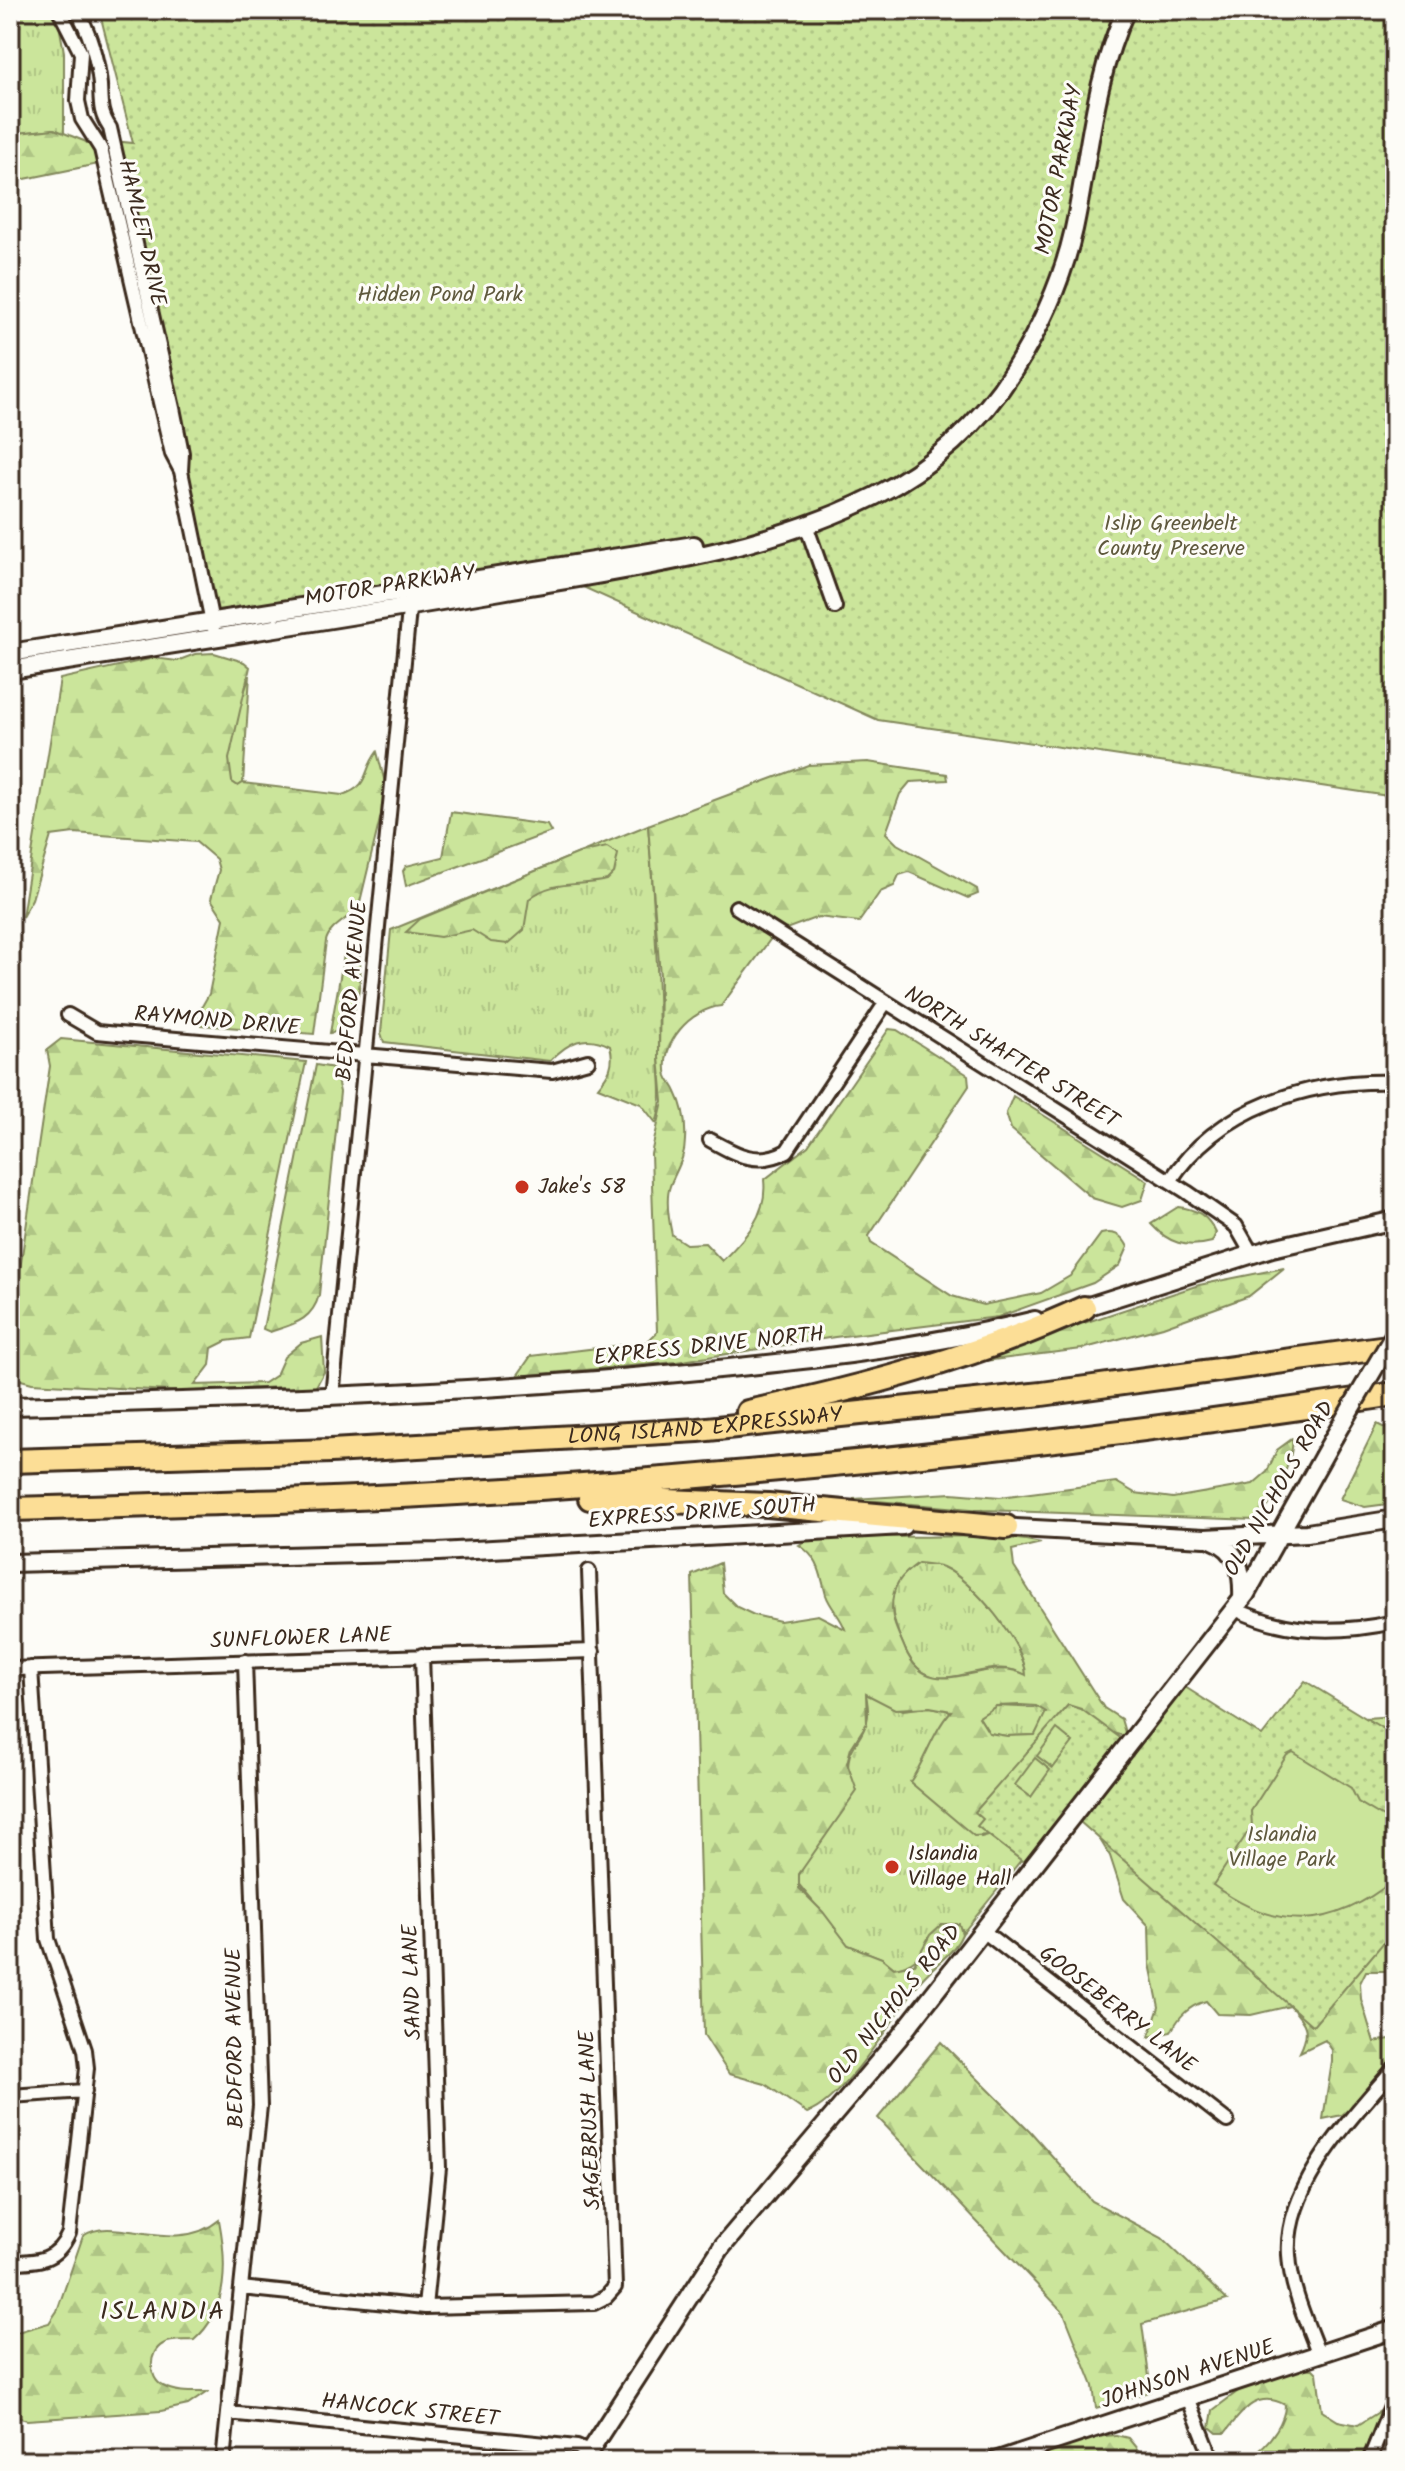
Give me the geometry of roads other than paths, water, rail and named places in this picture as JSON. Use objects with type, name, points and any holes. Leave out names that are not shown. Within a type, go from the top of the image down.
[{"type":"highway","points":[[698,1430],[741,1414],[821,1396],[1031,1332],[1084,1308]]},
{"type":"highway","name":"LONG ISLAND EXPRESSWAY","points":[[10,1461],[331,1451],[698,1430],[1042,1394],[1395,1346]]},
{"type":"highway","points":[[10,1509],[490,1491],[742,1472],[994,1448],[1395,1394]]},
{"type":"highway","points":[[490,1491],[534,1500],[681,1499],[1006,1527]]},
{"type":"main road","name":"MOTOR PARKWAY","points":[[10,653],[214,629],[409,598],[618,571],[775,536],[878,494],[924,465],[966,430],[1012,373],[1045,311],[1068,251],[1095,99],[1114,37],[1126,10]]},
{"type":"main road","name":"MOTOR PARKWAY","points":[[10,670],[214,629]]},
{"type":"main road","name":"EXPRESS DRIVE NORTH","points":[[10,1406],[332,1397],[586,1381],[852,1355],[945,1341],[1084,1308],[1252,1254],[1320,1235],[1395,1220]]},
{"type":"main road","name":"OLD NICHOLS ROAD","points":[[586,2456],[706,2267],[875,2067],[1239,1604],[1395,1333]]},
{"type":"main road","name":"EXPRESS DRIVE SOUTH","points":[[10,1563],[453,1551],[836,1527],[1006,1527],[1205,1538],[1281,1535],[1395,1519]]},
{"type":"main road","points":[[1205,1538],[1226,1547],[1236,1557],[1241,1574],[1239,1604]]},
{"type":"main road","name":"JOHNSON AVENUE","points":[[995,2461],[1189,2400],[1395,2329]]},
{"type":"street","name":"HAMLET DRIVE","points":[[59,10],[81,53],[78,101],[90,133],[101,149],[172,454],[181,471]]},
{"type":"street","name":"HAMLET DRIVE","points":[[76,10],[92,47],[100,86],[99,104],[110,128],[173,408],[182,453],[181,471],[214,629]]},
{"type":"street","points":[[81,87],[100,86]]},
{"type":"street","points":[[90,133],[110,128]]},
{"type":"street","points":[[806,525],[835,607]]},
{"type":"street","name":"BEDFORD AVENUE","points":[[332,1397],[368,1055],[409,598]]},
{"type":"street","name":"NORTH SHAFTER STREET","points":[[736,907],[1170,1181],[1236,1226],[1252,1254]]},
{"type":"street","points":[[710,1140],[756,1161],[787,1151],[886,1002]]},
{"type":"street","name":"RAYMOND DRIVE","points":[[68,1015],[97,1032],[552,1071],[588,1061]]},
{"type":"street","points":[[1170,1181],[1183,1163],[1214,1133],[1270,1102],[1324,1086],[1395,1082]]},
{"type":"street","name":"SAGEBRUSH LANE","points":[[241,2288],[425,2307],[594,2303],[606,2297],[615,2287],[589,1571]]},
{"type":"street","points":[[1239,1604],[1281,1627],[1310,1630],[1395,1622]]},
{"type":"street","name":"SUNFLOWER LANE","points":[[10,1669],[593,1651]]},
{"type":"street","name":"SAND LANE","points":[[422,1655],[439,2168],[425,2307]]},
{"type":"street","name":"BEDFORD AVENUE","points":[[223,2461],[260,2106],[245,1661]]},
{"type":"street","points":[[10,2262],[37,2262],[53,2256],[66,2241],[85,2091],[85,2050],[52,1959],[48,1939],[31,1668]]},
{"type":"street","name":"GOOSEBERRY LANE","points":[[982,1930],[1227,2121]]},
{"type":"street","points":[[1319,2355],[1291,2270],[1288,2238],[1292,2214],[1312,2173],[1395,2067]]},
{"type":"street","points":[[10,2096],[85,2091]]},
{"type":"street","points":[[1369,2461],[1395,2397]]},
{"type":"street","points":[[1189,2400],[1213,2461]]},
{"type":"street","name":"HANCOCK STREET","points":[[228,2413],[571,2447],[586,2456]]},
{"type":"place","name":"Jake's 58","points":[[522,1187]]},
{"type":"place","name":"Islandia Village Hall","points":[[892,1867]]},
{"type":"district","name":"ISLANDIA","points":[[163,2312]]},
{"type":"park label","name":"Hidden Pond Park","points":[[440,295]]},
{"type":"park label","name":"Islip Greenbelt County Preserve","points":[[1171,536]]},
{"type":"park label","name":"Islandia Village Park","points":[[1282,1848]]}]
